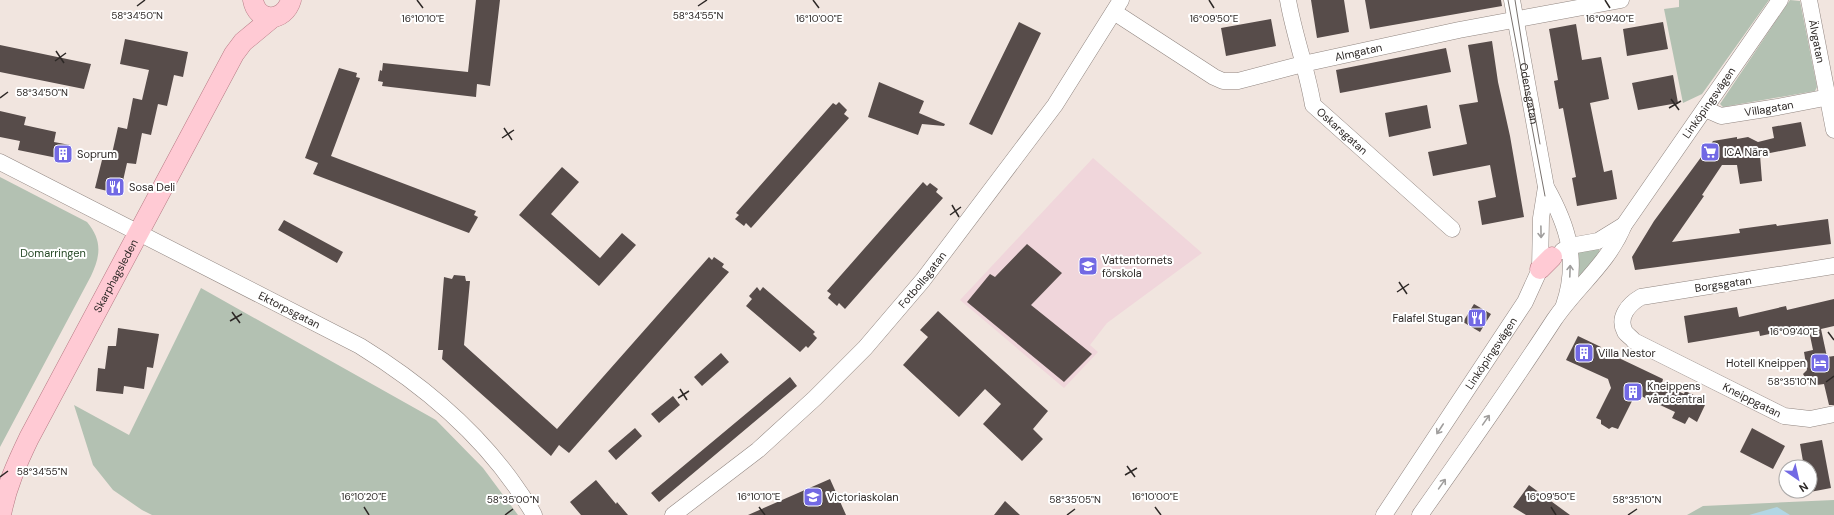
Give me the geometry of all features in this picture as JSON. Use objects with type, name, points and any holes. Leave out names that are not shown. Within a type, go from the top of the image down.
[{"type":"main road","name":"Skarphagsleden","points":[[242,42],[272,18],[284,13],[289,7],[291,0]]},
{"type":"main road","name":"Skarphagsleden","points":[[1,515],[4,498],[13,470],[234,54],[242,42],[254,3]]},
{"type":"main road","points":[[254,3],[262,14],[272,18]]},
{"type":"street","name":"Oskarsgatan","points":[[1288,0],[1303,64],[1310,86],[1313,105],[1452,230]]},
{"type":"street","name":"Odensgatan","points":[[1512,0],[1546,187],[1561,215],[1570,246],[1569,284],[1563,309]]},
{"type":"street","name":"Almgatan","points":[[1118,6],[1207,73],[1223,80],[1238,81],[1303,64],[1459,30],[1621,0]]},
{"type":"street","name":"Linköpingsvägen","points":[[1420,515],[1563,309],[1605,260],[1617,243],[1624,226],[1780,0]]},
{"type":"street","name":"Älvgatan","points":[[1809,0],[1831,97],[1834,130]]},
{"type":"street","name":"Fotbollsgatan","points":[[673,515],[758,450],[815,398],[865,348],[923,280],[1041,124],[1118,6]]},
{"type":"street","name":"Villagatan","points":[[1705,109],[1721,116],[1831,97]]},
{"type":"street","name":"Ektorpsgatan","points":[[0,162],[138,234],[360,346],[387,363],[420,387],[468,428],[504,470],[534,515]]},
{"type":"street","name":"Odensgatan","points":[[1546,187],[1541,218],[1546,263]]},
{"type":"street","name":"Linköpingsvägen","points":[[1384,515],[1525,302],[1546,263],[1570,246],[1598,241],[1624,226]]},
{"type":"street","name":"Borgsgatan","points":[[1623,318],[1629,305],[1641,297],[1834,266]]},
{"type":"street","name":"Kneippgatan","points":[[1623,318],[1625,332],[1634,341],[1784,416],[1810,419],[1834,414]]},
{"type":"shaded area","name":"Vattentornets förskola","points":[[1093,158],[1202,253],[1107,323],[1090,345],[1098,352],[1064,388],[960,300]]},
{"type":"green space","points":[[1679,0],[1769,0],[1702,94],[1683,103],[1664,9],[1679,7]]},
{"type":"green space","points":[[1790,0],[1800,1],[1817,87],[1815,91],[1723,107],[1720,104]]},
{"type":"green space","name":"Domarringen","points":[[0,177],[87,222],[95,235],[98,254],[91,276],[0,447]]},
{"type":"green space","points":[[1596,248],[1599,249],[1601,255],[1576,280],[1576,253]]},
{"type":"green space","points":[[201,288],[436,420],[483,468],[518,515],[152,515],[113,490],[93,465],[74,405],[129,435]]},
{"type":"green space","points":[[1834,500],[1834,515],[1687,515],[1703,506]]},
{"type":"water","points":[[1777,507],[1790,515],[1749,515]]},
{"type":"building","points":[[476,0],[500,0],[490,86],[477,84],[476,97],[382,86],[383,82],[378,81],[383,63],[468,72]]},
{"type":"building","points":[[1311,0],[1344,0],[1349,32],[1317,38]]},
{"type":"building","points":[[1365,0],[1501,0],[1502,6],[1370,29]]},
{"type":"building","points":[[1271,19],[1276,46],[1226,56],[1221,28]]},
{"type":"building","points":[[1019,22],[1041,33],[992,135],[969,124]]},
{"type":"building","points":[[1663,22],[1668,49],[1627,56],[1623,29]]},
{"type":"building","points":[[1576,24],[1582,60],[1601,57],[1609,99],[1590,103],[1604,172],[1612,170],[1617,199],[1577,206],[1572,178],[1576,177],[1563,108],[1559,109],[1554,81],[1558,80],[1549,29]]},
{"type":"building","points":[[125,39],[188,52],[183,77],[174,75],[167,106],[158,104],[151,135],[142,133],[136,164],[127,163],[120,194],[95,188],[103,156],[111,158],[118,127],[127,129],[133,98],[142,100],[149,70],[120,64]]},
{"type":"building","points":[[1492,41],[1498,82],[1510,136],[1524,217],[1482,225],[1478,201],[1496,197],[1490,165],[1433,176],[1428,152],[1467,144],[1459,105],[1478,102],[1468,45]]},
{"type":"building","points":[[0,45],[91,64],[84,89],[0,72]]},
{"type":"building","points":[[1446,48],[1451,72],[1340,93],[1336,70]]},
{"type":"building","points":[[339,68],[357,73],[356,77],[360,78],[331,156],[476,211],[474,215],[478,217],[469,233],[313,174],[318,163],[305,158]]},
{"type":"building","points":[[1673,75],[1678,103],[1638,110],[1632,83]]},
{"type":"building","points":[[879,82],[924,101],[919,113],[945,124],[944,126],[922,124],[918,135],[868,117]]},
{"type":"building","points":[[839,102],[847,110],[844,114],[849,118],[751,228],[746,223],[744,226],[735,219],[739,215],[736,213],[833,103],[836,105]]},
{"type":"building","points":[[1427,105],[1431,128],[1389,137],[1385,113]]},
{"type":"building","points":[[0,111],[26,117],[24,125],[56,132],[54,142],[70,145],[67,160],[18,150],[20,141],[0,137]]},
{"type":"building","points":[[1801,122],[1806,146],[1760,155],[1762,181],[1740,184],[1737,165],[1722,165],[1702,195],[1704,196],[1672,242],[1740,233],[1739,229],[1776,224],[1777,226],[1828,219],[1831,244],[1635,270],[1632,257],[1654,221],[1713,141],[1737,137],[1737,139],[1748,137],[1758,142],[1774,138],[1772,127]]},
{"type":"building","points":[[562,167],[579,182],[551,214],[600,258],[622,233],[636,245],[599,286],[519,215]]},
{"type":"building","points":[[923,182],[927,186],[930,183],[938,189],[936,192],[943,198],[845,309],[839,303],[837,306],[828,298],[831,294],[827,291]]},
{"type":"building","points":[[284,220],[343,252],[337,263],[278,230]]},
{"type":"building","points":[[1027,244],[1062,273],[1031,305],[1092,354],[1064,382],[967,302],[990,274],[995,277]]},
{"type":"building","points":[[709,257],[712,260],[714,257],[724,264],[722,267],[729,272],[569,453],[559,445],[551,456],[442,359],[443,350],[438,350],[444,277],[452,279],[454,275],[465,276],[466,281],[470,281],[464,345],[557,429]]},
{"type":"building","points":[[757,287],[760,291],[763,287],[815,332],[813,334],[817,338],[808,348],[806,346],[800,352],[746,306],[752,299],[749,296]]},
{"type":"building","points":[[1834,299],[1834,326],[1821,329],[1827,357],[1834,356],[1834,405],[1829,405],[1824,384],[1810,386],[1803,374],[1807,370],[1804,352],[1813,350],[1808,326],[1760,336],[1759,331],[1688,343],[1684,316],[1737,307],[1739,317],[1786,306],[1787,310]]},
{"type":"building","name":"Falafel Stugan","points":[[1474,304],[1491,314],[1480,332],[1463,322]]},
{"type":"building","points":[[938,311],[1048,411],[1033,429],[1043,439],[1022,461],[983,424],[1001,404],[985,389],[959,417],[903,365],[928,337],[920,330]]},
{"type":"building","points":[[118,328],[159,334],[153,368],[147,367],[144,389],[124,386],[123,394],[96,391],[98,368],[105,369],[108,346],[116,346]]},
{"type":"building","points":[[1578,336],[1601,347],[1600,349],[1663,379],[1662,383],[1684,394],[1685,391],[1698,397],[1696,400],[1705,405],[1697,422],[1689,417],[1685,424],[1672,418],[1675,412],[1641,396],[1633,399],[1618,429],[1612,427],[1609,429],[1601,424],[1601,420],[1596,418],[1611,388],[1608,379],[1566,360]]},
{"type":"building","points":[[721,353],[729,362],[702,386],[694,377]]},
{"type":"building","points":[[790,377],[797,386],[659,502],[651,493]]},
{"type":"building","points":[[673,396],[680,405],[659,423],[651,414]]},
{"type":"building","points":[[635,428],[642,436],[616,460],[608,451]]},
{"type":"building","points":[[1752,428],[1785,446],[1773,469],[1740,452]]},
{"type":"building","points":[[1822,440],[1831,488],[1818,490],[1818,459],[1803,459],[1800,444]]},
{"type":"building","name":"Victoriaskolan","points":[[830,479],[846,515],[748,515]]},
{"type":"building","points":[[596,480],[616,504],[617,502],[628,515],[581,515],[570,502]]},
{"type":"building","points":[[1529,485],[1570,515],[1526,515],[1513,507]]},
{"type":"building","points":[[1005,501],[1020,515],[994,515]]},
{"type":"tram line","points":[[1508,0],[1545,196]]},
{"type":"tram line","points":[[1515,0],[1526,69]]},
{"type":"tram line","points":[[1532,99],[1540,144]]},
{"type":"place","name":"ICA Nära","points":[[1710,152]]},
{"type":"place","name":"Soprum","points":[[63,154]]},
{"type":"place","name":"Sosa Deli","points":[[115,187]]},
{"type":"place","name":"Vattentornets förskola","points":[[1088,266]]},
{"type":"place","name":"Falafel Stugan","points":[[1477,318]]},
{"type":"place","name":"Villa Nestor","points":[[1584,353]]},
{"type":"place","name":"Hotell Kneippen","points":[[1820,363]]},
{"type":"place","name":"Kneippens vårdcentral","points":[[1633,392]]},
{"type":"place","name":"Victoriaskolan","points":[[813,497]]}]
